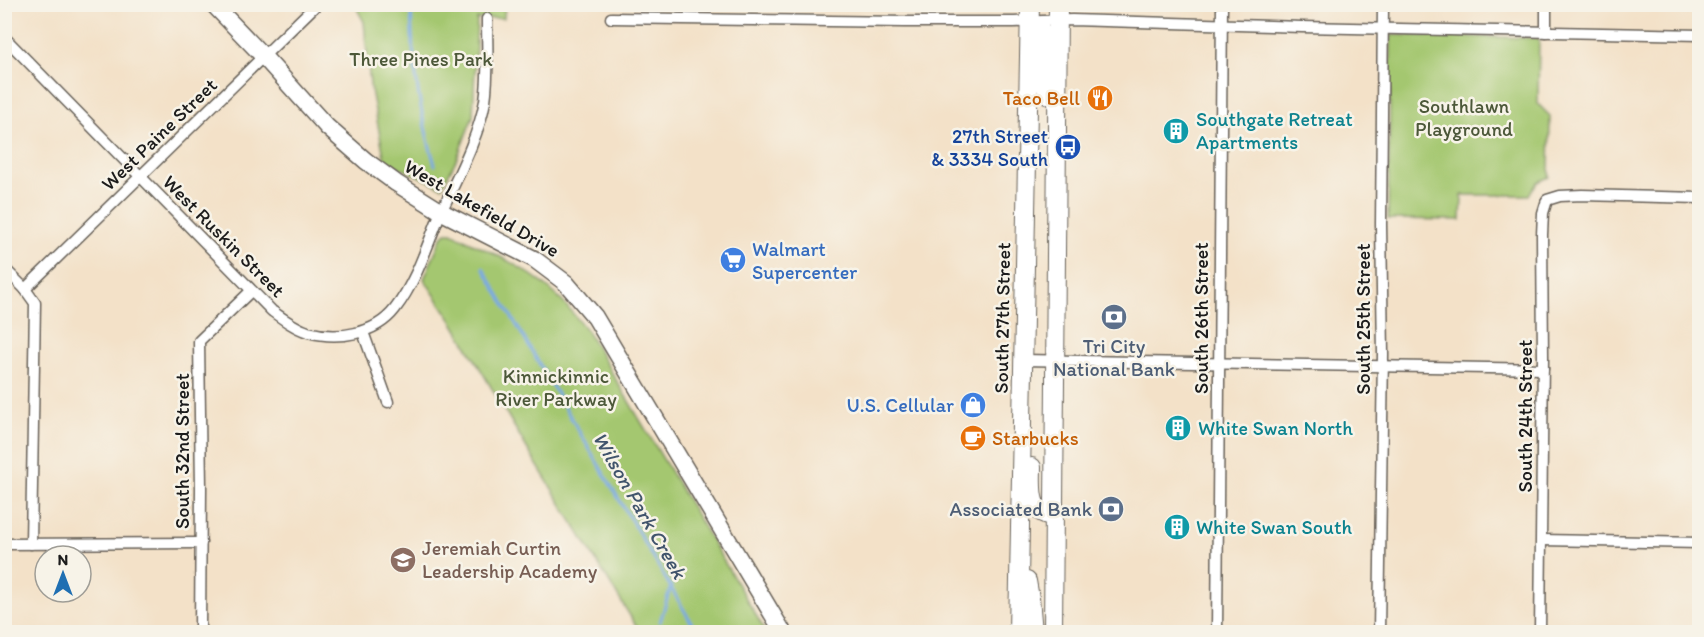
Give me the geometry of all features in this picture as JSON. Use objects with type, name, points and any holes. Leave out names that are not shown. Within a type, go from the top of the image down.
[{"type":"main road","points":[[1045,4],[1047,11],[1058,12],[1053,633]]},
{"type":"main road","points":[[1030,13],[1043,36],[1046,89],[1057,106]]},
{"type":"main road","name":"South 27th Street","points":[[1018,633],[1030,13]]},
{"type":"main road","points":[[1026,237],[1044,251],[1056,255]]},
{"type":"main road","points":[[1022,415],[1032,460],[1034,501],[1044,515],[1053,516]]},
{"type":"main road","points":[[1019,538],[1030,598],[1033,633]]},
{"type":"street","name":"West Lakefield Drive","points":[[213,4],[327,127],[366,161],[442,212],[534,259],[566,283],[595,317],[781,631]]},
{"type":"street","name":"West Paine Street","points":[[25,289],[317,4]]},
{"type":"street","name":"South 26th Street","points":[[1217,633],[1222,4]]},
{"type":"street","name":"South 25th Street","points":[[1379,633],[1383,367],[1381,224],[1383,4]]},
{"type":"street","points":[[1546,4],[1546,32]]},
{"type":"street","points":[[611,18],[904,22],[1058,12],[1221,24],[1700,35]]},
{"type":"street","name":"West Ruskin Street","points":[[4,37],[272,311],[307,332],[333,336],[363,332],[381,321],[394,311],[413,279],[477,130],[485,101],[487,19]]},
{"type":"street","name":"South 24th Street","points":[[1540,633],[1542,235],[1543,213],[1547,200],[1560,196],[1582,195],[1700,198]]},
{"type":"street","points":[[4,268],[35,303],[31,544]]},
{"type":"street","name":"South 32nd Street","points":[[200,633],[200,341],[251,291]]},
{"type":"street","points":[[363,332],[388,402]]},
{"type":"street","points":[[1023,360],[1543,369]]},
{"type":"street","points":[[1542,540],[1700,543]]},
{"type":"street","points":[[4,544],[201,543]]},
{"type":"green space","name":"Three Pines Park","points":[[355,5],[505,5],[504,18],[477,19],[473,116],[457,158],[442,187],[385,161],[370,85],[364,22]]},
{"type":"green space","name":"Southlawn Playground","points":[[1391,35],[1539,38],[1538,104],[1550,116],[1549,177],[1538,182],[1529,195],[1462,195],[1461,220],[1388,219]]},
{"type":"green space","name":"Kinnickinnic River Parkway","points":[[446,233],[452,233],[524,270],[563,301],[587,331],[766,632],[640,632],[454,324],[424,279],[441,238]]},
{"type":"waterway","name":"Wilson Park Creek","points":[[412,4],[412,37],[420,105],[435,165]]},
{"type":"waterway","name":"Wilson Park Creek","points":[[483,268],[697,632]]},
{"type":"waterway","points":[[660,622],[671,586]]},
{"type":"place","name":"Taco Bell","points":[[1100,98]]},
{"type":"place","name":"Southgate Retreat Apartments","points":[[1176,131]]},
{"type":"place","name":"27th Street & 3334 South","points":[[1068,147]]},
{"type":"place","name":"Walmart Supercenter","points":[[733,260]]},
{"type":"place","name":"Tri City National Bank","points":[[1114,317]]},
{"type":"place","name":"U.S. Cellular","points":[[973,405]]},
{"type":"place","name":"White Swan North","points":[[1178,428]]},
{"type":"place","name":"Starbucks","points":[[973,438]]},
{"type":"place","name":"Associated Bank","points":[[1111,509]]},
{"type":"place","name":"White Swan South","points":[[1177,527]]},
{"type":"place","name":"Jeremiah Curtin Leadership Academy","points":[[403,560]]}]
